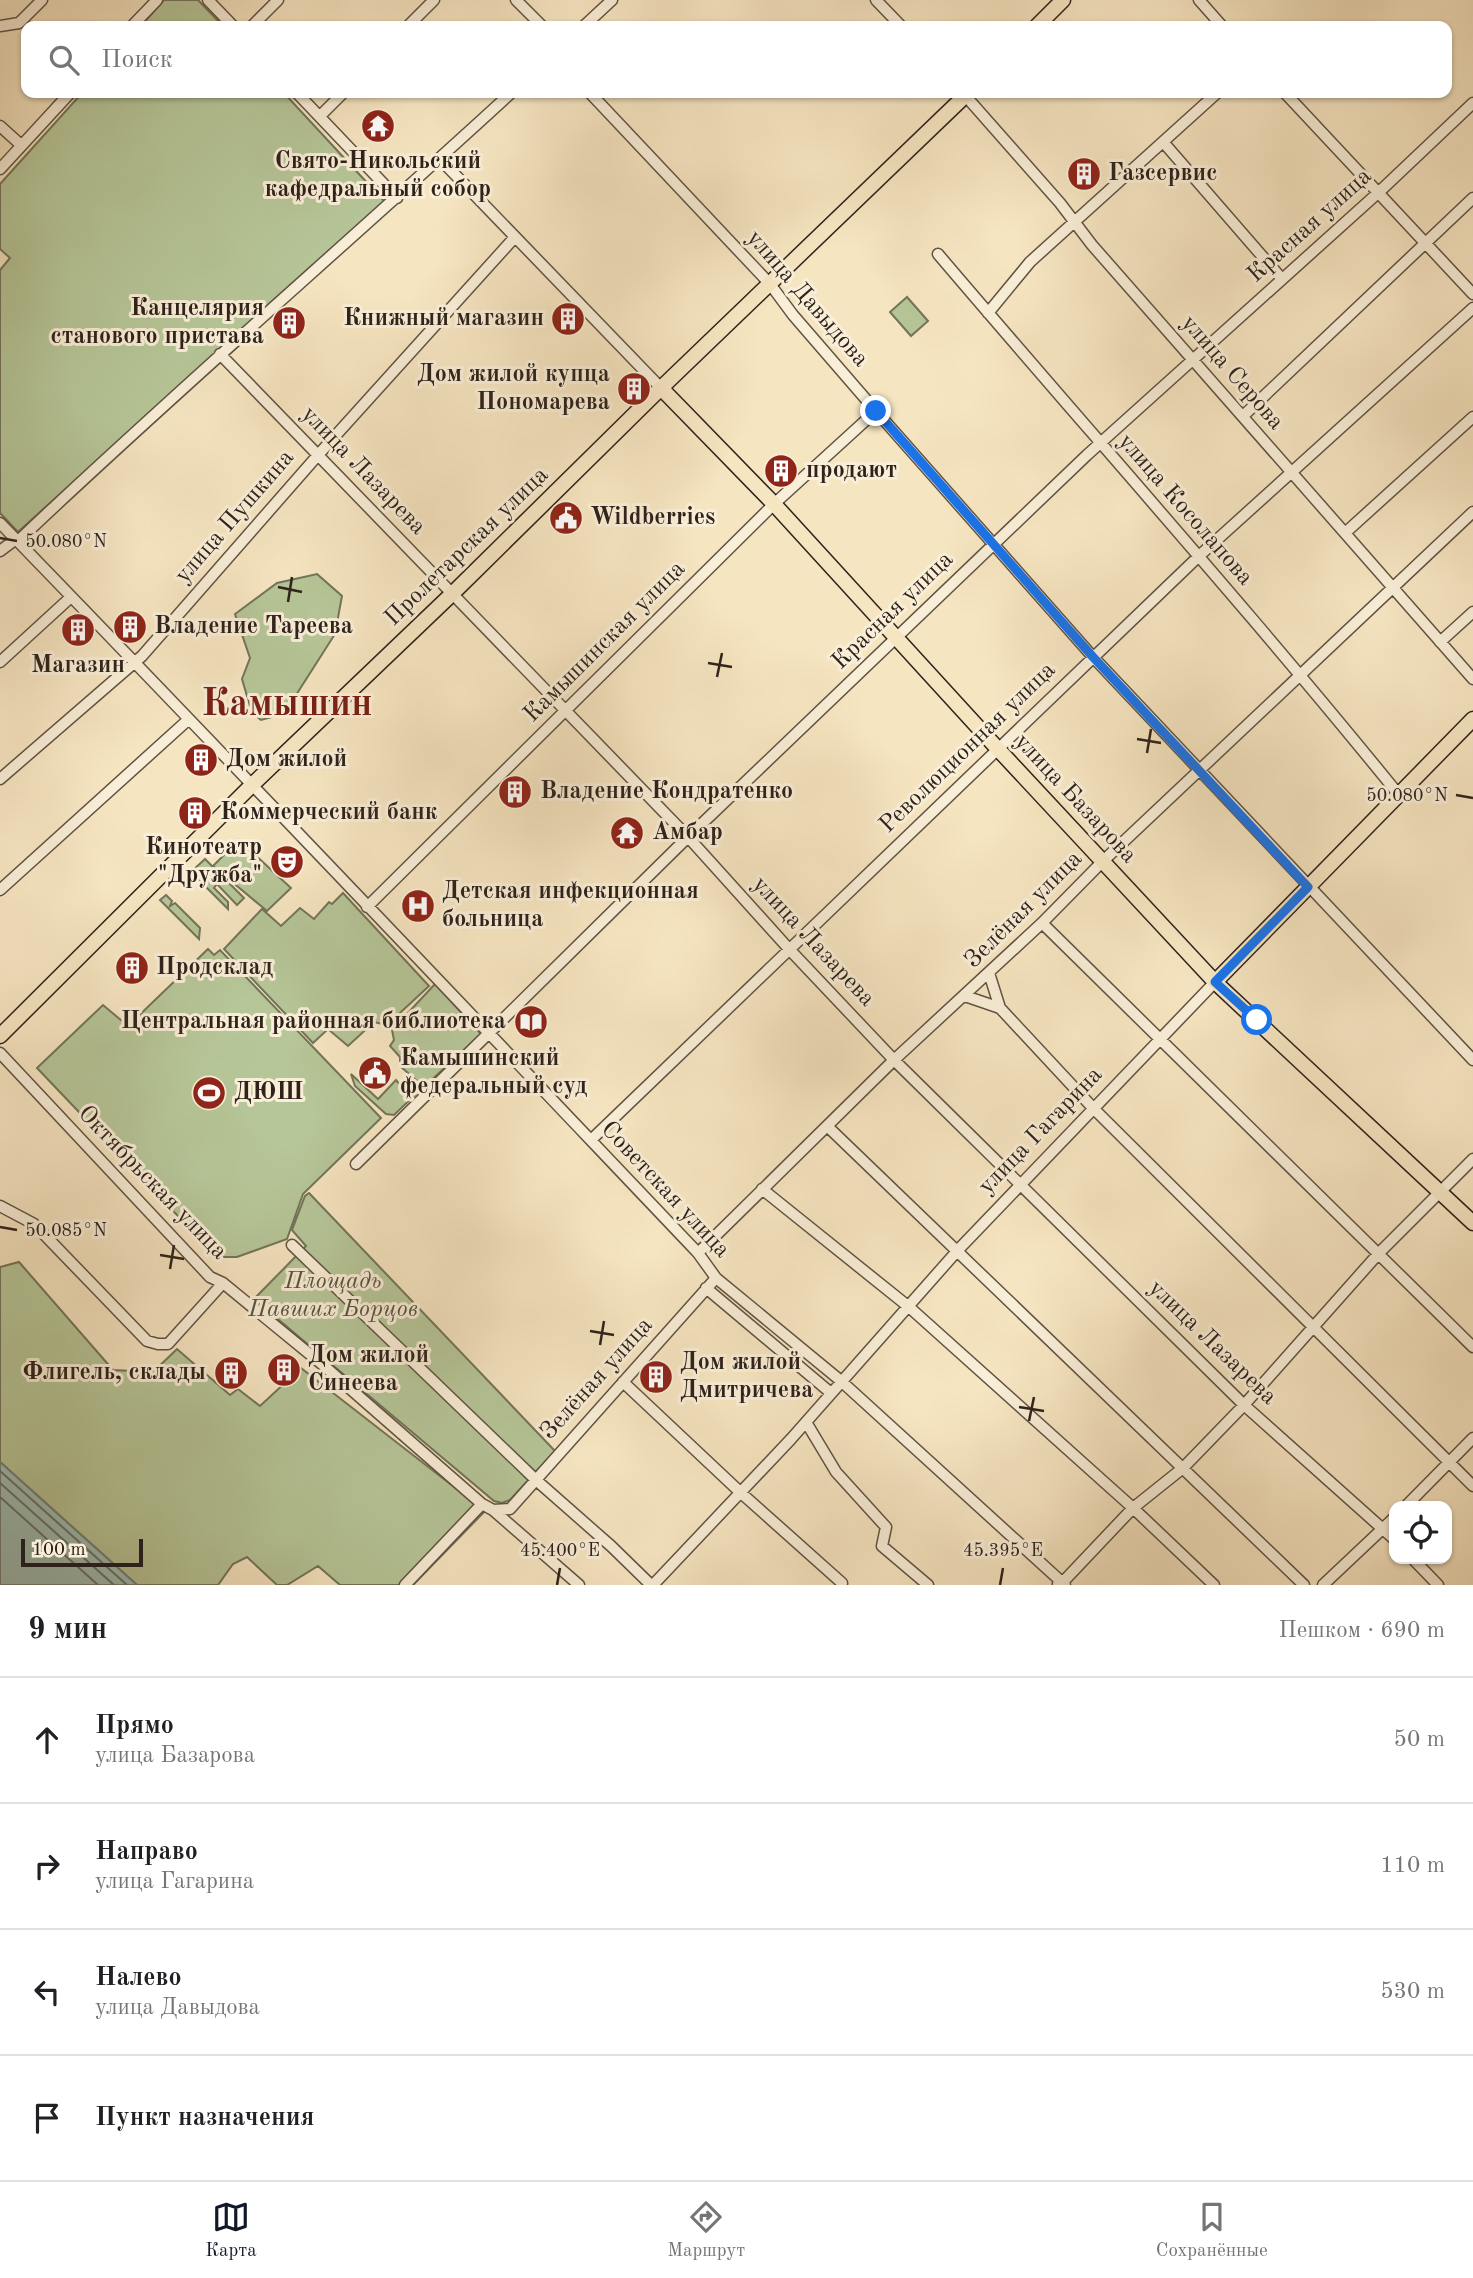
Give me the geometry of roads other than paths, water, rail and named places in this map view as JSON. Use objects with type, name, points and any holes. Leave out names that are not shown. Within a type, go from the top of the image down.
[{"type":"main road","points":[[1042,21],[1063,0]]},
{"type":"main road","name":"Пролетарская улица","points":[[0,1036],[253,784],[962,98]]},
{"type":"main road","name":"улица Базарова","points":[[662,388],[774,504],[1215,982],[1473,1223]]},
{"type":"main road","name":"улица Гагарина","points":[[1215,982],[1473,719]]},
{"type":"street","points":[[0,26],[19,23],[42,0]]},
{"type":"street","points":[[137,21],[157,0]]},
{"type":"street","points":[[208,0],[228,21]]},
{"type":"street","points":[[257,21],[278,0]]},
{"type":"street","points":[[413,21],[434,0]]},
{"type":"street","points":[[516,0],[537,21]]},
{"type":"street","points":[[589,21],[612,0]]},
{"type":"street","points":[[876,0],[896,21]]},
{"type":"street","points":[[1199,0],[1218,21]]},
{"type":"street","points":[[0,169],[65,98]]},
{"type":"street","points":[[302,98],[397,198]]},
{"type":"street","points":[[320,116],[338,98]]},
{"type":"street","points":[[0,551],[16,539],[18,541],[506,98]]},
{"type":"street","name":"улица Давыдова","points":[[595,98],[770,284],[793,316],[1093,657],[1473,1060]]},
{"type":"street","name":"улица Серова","points":[[969,98],[1092,245],[1473,679]]},
{"type":"street","points":[[988,313],[1030,262],[1212,98]]},
{"type":"street","points":[[1290,98],[1473,294]]},
{"type":"street","name":"Красная улица","points":[[356,1164],[895,637],[1100,444],[1379,192],[1473,103]]},
{"type":"street","points":[[0,126],[21,145]]},
{"type":"street","points":[[1164,143],[1282,279]]},
{"type":"street","points":[[439,159],[662,388]]},
{"type":"street","points":[[1242,416],[1473,198]]},
{"type":"street","name":"улица Пушкина","points":[[0,779],[135,662],[515,237]]},
{"type":"street","name":"улица Косолапова","points":[[938,254],[1300,674],[1399,795]]},
{"type":"street","name":"Революционная улица","points":[[590,1140],[1199,556],[1293,474],[1473,307]]},
{"type":"street","name":"улица Лазарева","points":[[220,355],[688,837],[894,1060],[1244,1405],[1389,1534]]},
{"type":"street","name":"Камышинская улица","points":[[367,907],[774,504],[876,411]]},
{"type":"street","points":[[1345,533],[1473,416]]},
{"type":"street","name":"Зелёная улица","points":[[698,1253],[894,1060],[989,974],[1199,769],[1394,589],[1473,512]]},
{"type":"street","name":"Советская улица","points":[[0,523],[253,784],[698,1253],[716,1278],[841,1381],[1061,1584]]},
{"type":"street","points":[[0,662],[71,597]]},
{"type":"street","points":[[1440,642],[1473,612]]},
{"type":"street","points":[[0,890],[189,719]]},
{"type":"street","points":[[1042,923],[1473,1347]]},
{"type":"street","points":[[989,974],[1000,1008],[1094,1109],[1473,1486]]},
{"type":"street","name":"улица Гагарина","points":[[652,1585],[806,1422],[958,1250],[1215,982]]},
{"type":"street","points":[[965,996],[1000,1008]]},
{"type":"street","name":"Октябрьская улица","points":[[0,1053],[210,1277],[223,1283],[323,1365],[579,1585]]},
{"type":"street","points":[[827,1126],[1304,1585]]},
{"type":"street","points":[[1061,1584],[1133,1508],[1183,1468],[1244,1405],[1379,1253],[1473,1159]]},
{"type":"street","points":[[761,1189],[909,1307],[1133,1508],[1214,1585]]},
{"type":"street","points":[[0,1206],[34,1224],[140,1335],[158,1345],[168,1344],[223,1283]]},
{"type":"street","points":[[292,1245],[536,1480],[652,1585]]},
{"type":"street","name":"Зелёная улица","points":[[493,1510],[510,1509],[716,1278]]},
{"type":"street","points":[[706,1289],[831,1393]]},
{"type":"street","points":[[623,1382],[842,1583]]},
{"type":"street","points":[[806,1422],[836,1472],[886,1527],[882,1546],[928,1585]]},
{"type":"street","points":[[1411,1501],[1473,1438]]},
{"type":"street","points":[[405,1585],[482,1504]]},
{"type":"street","points":[[1323,1585],[1389,1524]]},
{"type":"street","points":[[1418,1564],[1438,1585]]},
{"type":"water","points":[[0,1462],[137,1585],[0,1585]]},
{"type":"place","name":"Свято-Никольский кафедральный собор","points":[[378,126]]},
{"type":"place","name":"Газсервис","points":[[1084,174]]},
{"type":"place","name":"Книжный магазин","points":[[568,319]]},
{"type":"place","name":"Канцелярия станового пристава","points":[[289,323]]},
{"type":"place","name":"Дом жилой купца Пономарева","points":[[634,389]]},
{"type":"place","name":"продают","points":[[781,471]]},
{"type":"place","name":"Wildberries","points":[[566,518]]},
{"type":"place","name":"Владение Тареева","points":[[130,627]]},
{"type":"place","name":"Магазин","points":[[78,630]]},
{"type":"place","name":"Дом жилой","points":[[201,760]]},
{"type":"place","name":"Владение Кондратенко","points":[[515,792]]},
{"type":"place","name":"Коммерческий банк","points":[[195,813]]},
{"type":"place","name":"Амбар","points":[[627,833]]},
{"type":"place","name":"Кинотеатр \"Дружба\"","points":[[287,862]]},
{"type":"place","name":"Детская инфекционная больница","points":[[418,906]]},
{"type":"place","name":"Продсклад","points":[[132,968]]},
{"type":"place","name":"Центральная районная библиотека","points":[[531,1022]]},
{"type":"place","name":"Камышинский федеральный суд","points":[[375,1073]]},
{"type":"place","name":"ДЮШ","points":[[209,1093]]},
{"type":"place","name":"Дом жилой Синеева","points":[[284,1370]]},
{"type":"place","name":"Флигель, склады","points":[[231,1373]]},
{"type":"place","name":"Дом жилой Дмитричева","points":[[656,1377]]},
{"type":"district","name":"Камышин","points":[[287,705]]},
{"type":"park label","name":"Площадь Павших Борцов","points":[[333,1296]]}]
